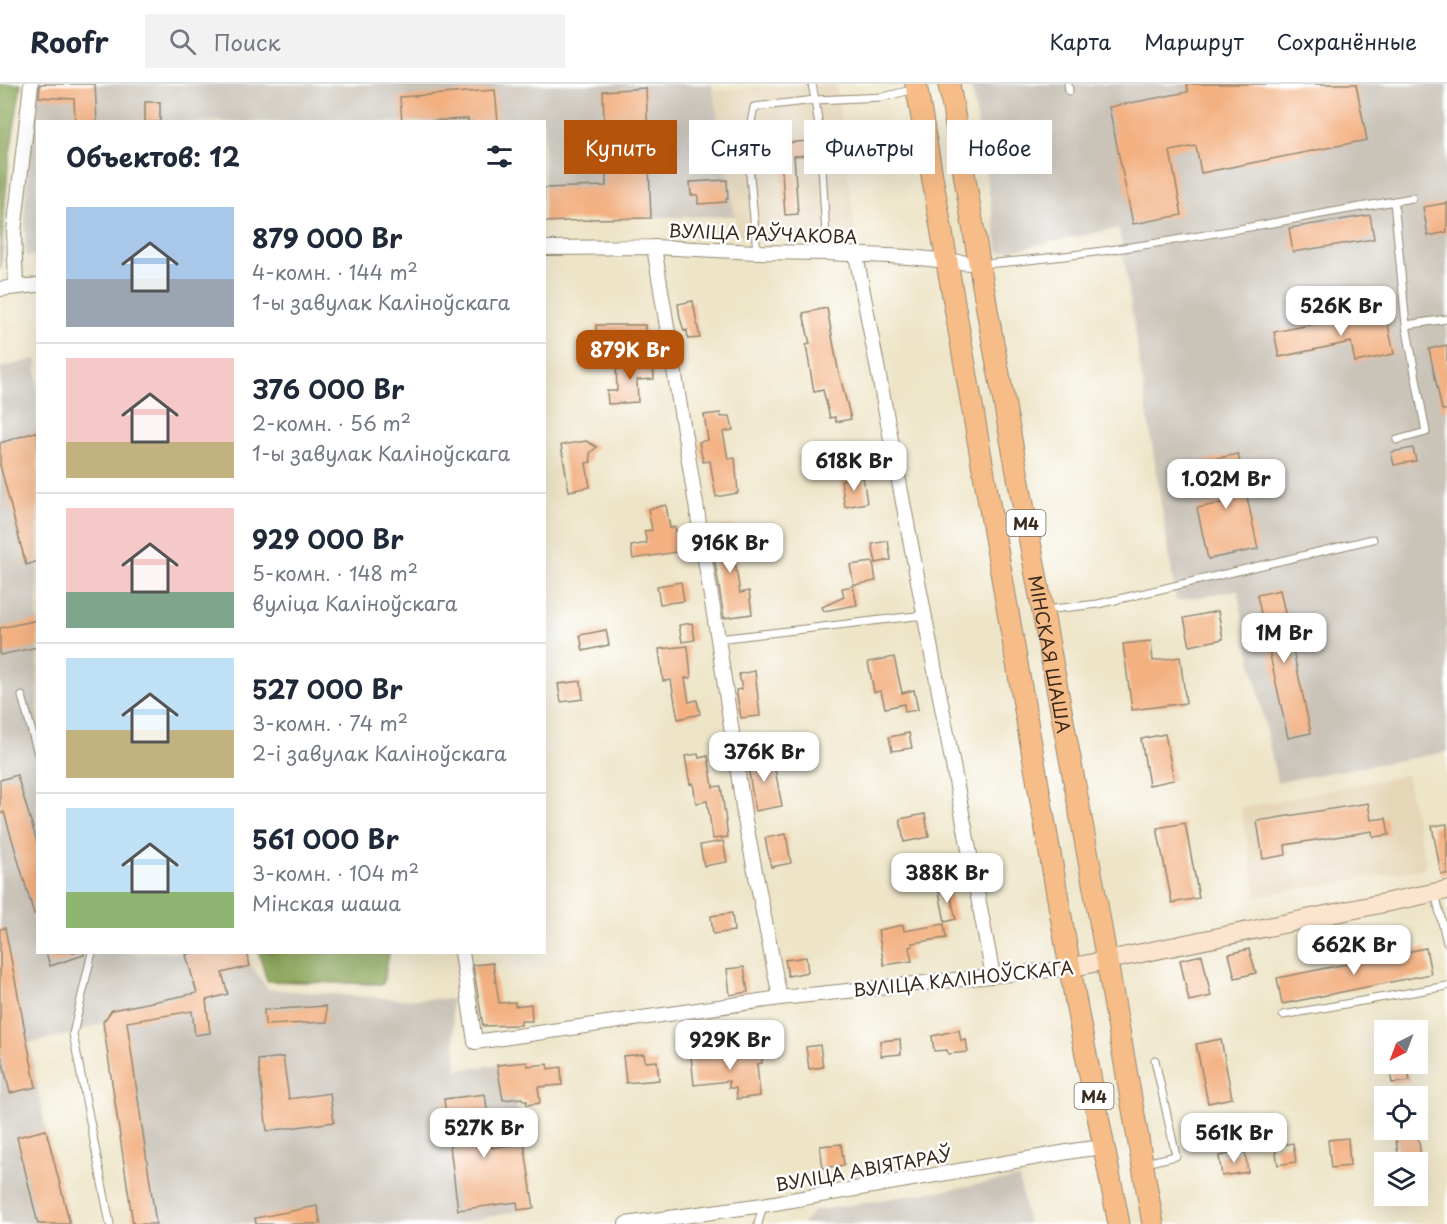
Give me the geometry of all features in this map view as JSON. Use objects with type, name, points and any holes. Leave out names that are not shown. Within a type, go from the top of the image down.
[{"type":"main road","name":"МІНСКАЯ ШАША","points":[[949,84],[1153,1224]]},
{"type":"main road","name":"МІНСКАЯ ШАША","points":[[917,86],[1070,968],[1119,1224]]},
{"type":"main road","name":"ВУЛІЦА КАЛІНОЎСКАГА","points":[[1070,968],[1441,890]]},
{"type":"street","points":[[16,287],[14,232],[31,84]]},
{"type":"street","points":[[654,247],[745,820],[780,998]]},
{"type":"street","name":"ВУЛІЦА РАЎЧАКОВА","points":[[546,248],[654,247],[827,253],[908,257],[980,264]]},
{"type":"street","points":[[856,255],[993,976]]},
{"type":"street","points":[[0,290],[36,285]]},
{"type":"street","name":"ВУЛІЦА КАЛІНОЎСКАГА","points":[[462,954],[475,1042],[780,998],[1070,968]]},
{"type":"street","name":"ВУЛІЦА АВІЯТАРАЎ","points":[[626,1224],[763,1205],[1105,1147]]},
{"type":"lane","points":[[812,84],[820,133],[827,253]]},
{"type":"lane","points":[[757,252],[747,144],[754,107],[815,100],[883,97],[917,86]]},
{"type":"lane","points":[[980,264],[1032,261],[1142,245],[1412,198]]},
{"type":"lane","points":[[1394,201],[1406,325],[1426,432],[1397,440]]},
{"type":"lane","points":[[1406,325],[1447,319]]},
{"type":"lane","points":[[1042,610],[1098,604],[1372,539]]},
{"type":"lane","points":[[718,639],[924,615]]},
{"type":"lane","points":[[22,696],[36,747]]},
{"type":"lane","points":[[1441,890],[1447,943]]},
{"type":"lane","points":[[92,954],[73,1034],[110,1224]]},
{"type":"lane","points":[[1283,1015],[1447,986]]},
{"type":"lane","points":[[1143,1163],[1176,1156],[1155,1060]]},
{"type":"lane","points":[[758,1224],[763,1205]]},
{"type":"shaded area","points":[[37,84],[712,84],[718,120],[689,120],[689,174],[728,174],[735,216],[608,218],[546,222],[546,120],[36,120],[36,256],[26,256],[25,206]]},
{"type":"shaded area","points":[[800,84],[836,84],[841,120],[804,120],[804,174],[848,174],[856,239],[738,237],[728,174],[792,174],[792,120],[719,120],[714,91]]},
{"type":"shaded area","points":[[971,84],[1447,84],[1447,752],[1277,782],[1237,590],[1176,601],[1119,228],[999,253],[986,174],[1052,174],[1052,120],[977,120]]},
{"type":"shaded area","points":[[36,359],[36,954],[247,954],[251,966],[268,989],[395,999],[451,999],[457,1070],[509,1063],[534,1208],[454,1224],[133,1224],[103,1023],[73,1034],[29,1043],[46,1130],[70,1224],[0,1224],[0,368]]},
{"type":"shaded area","points":[[1406,775],[1427,868],[1257,896],[1241,808]]},
{"type":"shaded area","points":[[1019,1178],[1028,1224],[803,1224],[813,1211]]},
{"type":"green space","points":[[0,84],[21,84],[8,165],[0,269]]},
{"type":"green space","points":[[260,954],[389,954],[383,984],[267,981]]},
{"type":"building","points":[[40,84],[95,84],[97,120],[75,120],[74,99],[39,97]]},
{"type":"building","points":[[1187,84],[1356,84],[1367,140],[1201,173],[1196,146],[1170,151],[1182,215],[1133,224],[1109,107],[1188,92]]},
{"type":"building","points":[[646,88],[647,120],[604,120],[603,91]]},
{"type":"building","points":[[495,90],[498,120],[402,120],[400,97]]},
{"type":"building","points":[[145,102],[160,102],[160,120],[145,120]]},
{"type":"building","points":[[804,141],[804,155],[794,156],[798,214],[785,215],[782,174],[792,174],[792,142]]},
{"type":"building","points":[[606,174],[649,174],[651,218],[546,222],[546,188],[606,186]]},
{"type":"building","points":[[727,180],[728,199],[726,202],[698,204],[698,195],[691,195],[690,182]]},
{"type":"building","points":[[1447,203],[1447,232],[1428,236],[1423,207]]},
{"type":"building","points":[[1370,215],[1374,239],[1293,252],[1289,228]]},
{"type":"building","points":[[693,301],[700,338],[688,339],[687,330],[684,331],[680,318],[678,304]]},
{"type":"building","points":[[827,308],[838,369],[851,419],[836,422],[835,417],[830,418],[823,390],[814,392],[806,345],[810,344],[803,313]]},
{"type":"building","points":[[1385,310],[1394,354],[1355,362],[1351,342],[1279,357],[1274,332]]},
{"type":"building","points":[[596,325],[645,325],[645,339],[596,339]]},
{"type":"building","points":[[1447,345],[1447,410],[1442,410],[1429,349]]},
{"type":"building","points":[[653,361],[654,379],[637,380],[638,402],[608,404],[607,391],[617,391],[616,362]]},
{"type":"building","points":[[720,413],[721,417],[730,416],[733,430],[723,432],[728,459],[735,458],[738,493],[716,497],[710,461],[703,462],[699,442],[708,440],[704,415]]},
{"type":"building","points":[[36,432],[36,562],[26,565],[0,465],[0,443]]},
{"type":"building","points":[[586,441],[597,447],[590,453],[591,462],[586,463],[590,487],[569,491],[561,445]]},
{"type":"building","points":[[1413,448],[1416,461],[1394,465],[1391,452]]},
{"type":"building","points":[[1238,454],[1258,549],[1208,559],[1197,508],[1222,503],[1216,477],[1197,481],[1194,463]]},
{"type":"building","points":[[863,477],[867,503],[845,507],[841,480]]},
{"type":"building","points":[[666,505],[670,528],[675,527],[677,538],[681,537],[683,551],[633,559],[631,546],[647,543],[644,531],[652,530],[648,509]]},
{"type":"building","points":[[732,526],[733,530],[741,529],[743,543],[732,544],[740,593],[749,591],[752,614],[724,618],[713,550],[718,549],[715,528]]},
{"type":"building","points":[[888,541],[891,560],[876,563],[872,544]]},
{"type":"building","points":[[873,562],[876,581],[854,585],[850,565]]},
{"type":"building","points":[[681,582],[684,601],[660,604],[657,586]]},
{"type":"building","points":[[853,586],[857,605],[824,611],[822,607],[844,597],[842,588]]},
{"type":"building","points":[[1280,590],[1311,733],[1288,738],[1257,595]]},
{"type":"building","points":[[1218,611],[1223,639],[1190,646],[1184,618]]},
{"type":"building","points":[[36,620],[36,647],[0,655],[0,628]]},
{"type":"building","points":[[692,623],[695,640],[682,642],[679,625]]},
{"type":"building","points":[[606,630],[609,645],[583,651],[580,635]]},
{"type":"building","points":[[1151,641],[1153,661],[1180,657],[1186,703],[1132,710],[1123,644]]},
{"type":"building","points":[[688,646],[691,678],[685,678],[689,702],[697,700],[700,714],[678,719],[671,680],[663,681],[659,649]]},
{"type":"building","points":[[894,657],[902,693],[914,690],[918,710],[905,712],[904,704],[885,708],[881,691],[874,692],[868,662]]},
{"type":"building","points":[[755,671],[760,716],[741,718],[736,690],[742,689],[739,674]]},
{"type":"building","points":[[581,681],[583,699],[561,702],[558,684]]},
{"type":"building","points":[[909,733],[912,748],[892,751],[889,737]]},
{"type":"building","points":[[1165,734],[1174,780],[1149,785],[1141,739]]},
{"type":"building","points":[[698,754],[699,758],[708,756],[713,787],[721,786],[728,837],[713,839],[707,801],[696,803],[685,756]]},
{"type":"building","points":[[772,754],[782,806],[755,811],[747,759]]},
{"type":"building","points":[[17,775],[36,838],[36,914],[34,914],[4,812],[0,814],[0,780]]},
{"type":"building","points":[[1368,803],[1371,820],[1386,818],[1389,835],[1373,837],[1372,831],[1285,845],[1286,855],[1263,859],[1257,821]]},
{"type":"building","points":[[925,814],[929,837],[904,842],[900,819]]},
{"type":"building","points":[[1185,823],[1199,898],[1172,903],[1157,828]]},
{"type":"building","points":[[1447,824],[1447,874],[1441,874],[1432,826]]},
{"type":"building","points":[[786,834],[791,863],[771,867],[765,838]]},
{"type":"building","points":[[723,841],[727,862],[704,866],[700,845]]},
{"type":"building","points":[[948,885],[956,919],[945,922],[938,887]]},
{"type":"building","points":[[732,913],[734,931],[713,934],[711,916]]},
{"type":"building","points":[[944,924],[946,938],[912,943],[913,946],[909,947],[912,961],[884,965],[878,930],[903,925],[904,931]]},
{"type":"building","points":[[5,928],[36,1087],[10,1093],[0,1050],[0,929]]},
{"type":"building","points":[[1426,948],[1431,974],[1282,1004],[1277,978]]},
{"type":"building","points":[[1249,949],[1256,973],[1235,978],[1229,954]]},
{"type":"building","points":[[47,954],[84,954],[84,955],[50,966]]},
{"type":"building","points":[[247,954],[250,966],[222,973],[228,994],[206,1000],[210,1033],[195,1035],[192,1011],[127,1022],[156,1224],[133,1224],[103,1022],[112,1010],[197,993],[186,955]]},
{"type":"building","points":[[1202,955],[1211,996],[1189,1001],[1180,960]]},
{"type":"building","points":[[806,957],[808,972],[788,976],[785,960]]},
{"type":"building","points":[[493,963],[499,1003],[515,1002],[515,1006],[531,1004],[532,1021],[521,1021],[521,1025],[483,1026],[473,965]]},
{"type":"building","points":[[744,967],[748,992],[730,995],[727,969]]},
{"type":"building","points":[[326,1006],[327,1022],[265,1025],[264,1010]]},
{"type":"building","points":[[959,1030],[961,1041],[966,1040],[968,1052],[948,1054],[947,1050],[934,1051],[932,1036]]},
{"type":"building","points":[[900,1039],[901,1054],[881,1056],[880,1041]]},
{"type":"building","points":[[1221,1039],[1232,1098],[1208,1103],[1196,1044]]},
{"type":"building","points":[[820,1045],[823,1067],[809,1069],[806,1047]]},
{"type":"building","points":[[761,1049],[762,1063],[757,1064],[760,1096],[737,1099],[736,1088],[729,1088],[729,1081],[694,1085],[691,1056]]},
{"type":"building","points":[[644,1054],[645,1062],[657,1061],[659,1080],[626,1083],[623,1056]]},
{"type":"building","points":[[283,1057],[289,1099],[330,1093],[334,1122],[267,1131],[258,1060]]},
{"type":"building","points":[[527,1062],[528,1066],[548,1064],[548,1069],[561,1067],[562,1085],[538,1087],[540,1103],[527,1105],[527,1101],[523,1101],[522,1098],[503,1100],[497,1065]]},
{"type":"building","points":[[1391,1074],[1409,1074],[1410,1081],[1392,1083]]},
{"type":"building","points":[[485,1094],[492,1148],[524,1143],[534,1208],[518,1210],[517,1202],[458,1210],[444,1099]]},
{"type":"building","points":[[46,1130],[70,1224],[38,1224],[17,1137]]},
{"type":"building","points":[[1348,1138],[1350,1166],[1331,1168],[1328,1140]]},
{"type":"building","points":[[1396,1140],[1419,1140],[1420,1152],[1398,1152]]},
{"type":"building","points":[[1293,1143],[1296,1162],[1278,1165],[1275,1146]]},
{"type":"building","points":[[841,1144],[844,1165],[823,1168],[820,1146]]},
{"type":"building","points":[[1245,1151],[1248,1172],[1222,1176],[1219,1156]]},
{"type":"building","points":[[317,1206],[321,1224],[256,1224],[255,1218]]}]
